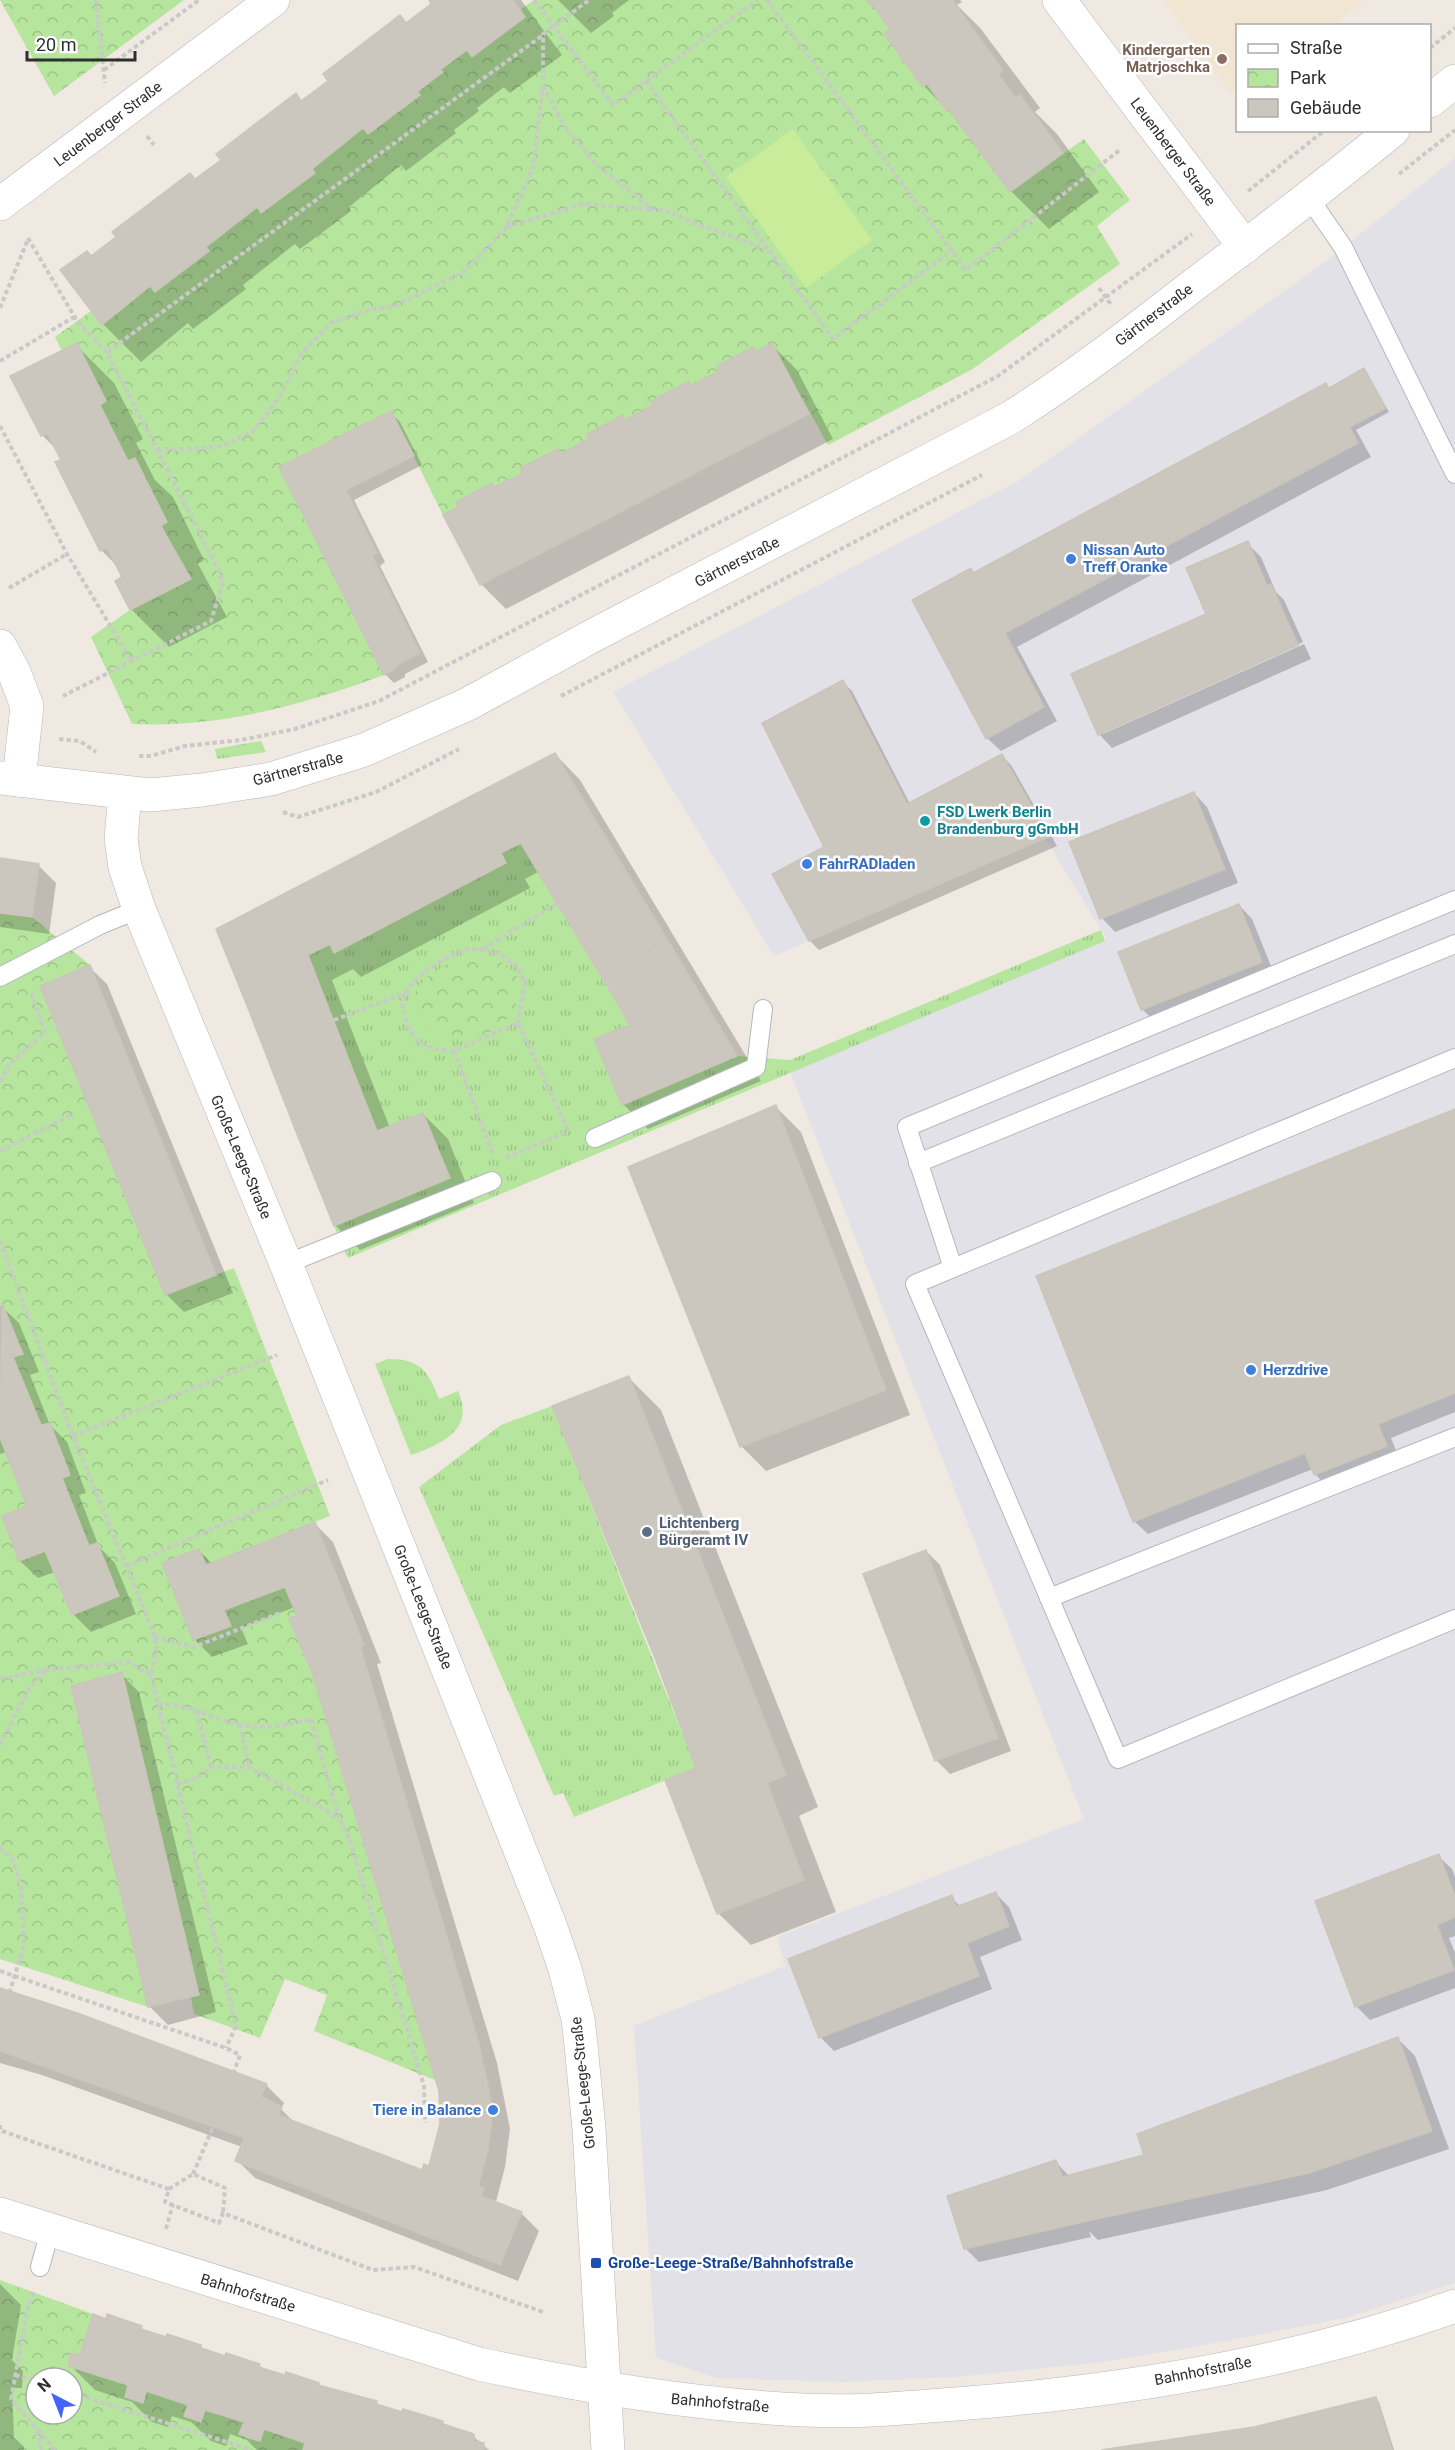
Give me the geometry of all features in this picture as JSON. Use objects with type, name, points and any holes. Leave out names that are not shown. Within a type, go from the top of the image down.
[{"type":"street","name":"Leuenberger Straße","points":[[0,204],[273,0]]},
{"type":"street","name":"Leuenberger Straße","points":[[1059,0],[1245,247]]},
{"type":"street","points":[[1431,100],[1455,81]]},
{"type":"street","name":"Gärtnerstraße","points":[[10,779],[125,794],[150,795],[202,790],[271,779],[364,750],[468,704],[594,635],[1010,418],[1066,381],[1245,247],[1391,132]]},
{"type":"street","points":[[0,646],[14,672],[27,706],[10,779]]},
{"type":"street","name":"Große-Leege-Straße","points":[[125,794],[121,839],[125,867],[139,909],[286,1264],[522,1854],[565,1969],[578,2019],[589,2129],[608,2450]]},
{"type":"street","name":"Bahnhofstraße","points":[[0,2214],[479,2364],[546,2379],[649,2397],[803,2410],[870,2410],[1056,2395],[1184,2376],[1257,2361],[1426,2317],[1455,2306]]},
{"type":"lane","points":[[1309,198],[1343,247],[1455,474]]},
{"type":"lane","points":[[953,1268],[907,1127],[1455,900]]},
{"type":"lane","points":[[0,976],[100,925],[139,909]]},
{"type":"lane","points":[[918,1163],[1455,944]]},
{"type":"lane","points":[[594,1138],[756,1067],[763,1009]]},
{"type":"lane","points":[[1455,1058],[915,1284],[1118,1759],[1455,1619]]},
{"type":"lane","points":[[286,1264],[492,1181]]},
{"type":"lane","points":[[1049,1598],[1455,1437]]},
{"type":"lane","points":[[40,2267],[50,2231]]},
{"type":"path","points":[[96,0],[105,83],[126,110]]},
{"type":"path","points":[[104,70],[199,0]]},
{"type":"path","points":[[534,0],[613,105],[757,0]]},
{"type":"path","points":[[107,352],[589,0]]},
{"type":"path","points":[[767,0],[966,270],[1121,150]]},
{"type":"path","points":[[1431,47],[1455,28]]},
{"type":"path","points":[[157,449],[197,449],[222,446],[252,431],[281,395],[301,354],[331,323],[365,311],[395,306],[465,271],[506,228],[533,167],[543,85],[543,34]]},
{"type":"path","points":[[646,81],[832,339],[953,250]]},
{"type":"path","points":[[543,85],[564,126],[596,164],[652,209]]},
{"type":"path","points":[[142,756],[151,756],[185,746],[242,740],[295,729],[378,701],[998,376],[1219,214],[1322,132]]},
{"type":"path","points":[[506,228],[583,204],[652,209],[666,211],[768,249]]},
{"type":"path","points":[[0,308],[28,238],[74,317],[107,352],[223,582],[211,621],[63,696]]},
{"type":"path","points":[[1099,288],[1115,309]]},
{"type":"path","points":[[0,361],[74,317]]},
{"type":"path","points":[[0,426],[67,554],[132,662]]},
{"type":"path","points":[[9,588],[67,554]]},
{"type":"path","points":[[483,949],[557,903]]},
{"type":"path","points":[[519,1023],[454,1051],[434,1050],[422,1045],[412,1037],[402,1003],[410,986],[426,970],[446,957],[467,949],[483,949],[502,956],[518,966],[525,983],[519,1023],[568,1131]]},
{"type":"path","points":[[0,1082],[9,1065],[45,1032],[22,965]]},
{"type":"path","points":[[334,1020],[407,993]]},
{"type":"path","points":[[454,1051],[496,1162],[568,1131],[594,1138]]},
{"type":"path","points":[[0,1151],[73,1114]]},
{"type":"path","points":[[0,1241],[73,1436],[155,1637],[156,1650],[151,1675],[236,2026],[226,2048]]},
{"type":"path","points":[[73,1436],[277,1355]]},
{"type":"path","points":[[126,1566],[328,1480]]},
{"type":"path","points":[[155,1637],[194,1647],[280,1613]]},
{"type":"path","points":[[0,1679],[46,1670],[128,1662],[151,1675]]},
{"type":"path","points":[[0,1745],[29,1689],[46,1670]]},
{"type":"path","points":[[158,1705],[173,1704],[240,1724],[281,1727],[311,1719],[339,1818],[349,1838],[424,2086],[425,2124]]},
{"type":"path","points":[[197,1711],[211,1767]]},
{"type":"path","points":[[240,1724],[249,1767]]},
{"type":"path","points":[[177,1784],[198,1778],[211,1767],[249,1767],[339,1818]]},
{"type":"path","points":[[0,1848],[12,1858],[21,1886],[24,1946],[10,1991]]},
{"type":"path","points":[[0,1971],[226,2048],[240,2055],[234,2072]]},
{"type":"path","points":[[0,2125],[1,2132],[169,2189]]},
{"type":"path","points":[[194,2174],[225,2188],[223,2213],[219,2223],[165,2202],[169,2189],[194,2174],[213,2127]]},
{"type":"path","points":[[165,2229],[173,2204]]},
{"type":"path","points":[[223,2213],[374,2270],[414,2267],[543,2312]]},
{"type":"path","points":[[40,2267],[27,2311],[11,2399],[55,2450]]},
{"type":"path","points":[[15,2375],[24,2378]]},
{"type":"path","points":[[84,2397],[252,2450]]},
{"type":"path","points":[[36,2429],[42,2450]]},
{"type":"shaded area","name":"Kindergarten Matrjoschka","points":[[1163,0],[1365,0],[1335,24],[1236,24],[1236,93],[1230,92]]},
{"type":"shaded area","points":[[1455,158],[1455,2283],[1345,2318],[1226,2341],[1104,2362],[956,2377],[842,2382],[716,2378],[656,2358],[634,2026],[785,1966],[777,1937],[1084,1819],[790,1072],[1107,939],[1046,840],[774,956],[613,692],[1020,480],[1329,259]]},
{"type":"green space","points":[[0,0],[184,0],[54,96]]},
{"type":"green space","points":[[534,0],[866,0],[869,4],[871,3],[890,29],[884,34],[923,87],[927,84],[946,111],[949,110],[1010,192],[1084,139],[1130,200],[1097,226],[1120,264],[971,370],[828,445],[772,344],[756,352],[753,347],[717,366],[719,371],[691,386],[689,381],[651,401],[653,405],[625,420],[623,416],[587,434],[589,439],[560,454],[557,449],[521,468],[523,473],[494,487],[492,483],[456,502],[458,507],[443,515],[391,411],[279,467],[384,675],[323,696],[260,712],[197,722],[132,724],[91,637],[130,610],[190,579],[161,526],[167,522],[135,458],[128,461],[100,405],[106,401],[62,351],[55,337],[91,311],[102,325],[150,286],[155,292],[209,251],[206,247],[257,207],[262,213],[315,173],[312,169],[363,128],[368,134],[442,73],[440,70],[467,50],[472,56],[525,17],[520,10]]},
{"type":"green space","points":[[793,129],[872,240],[806,288],[726,177]]},
{"type":"green space","points":[[261,741],[266,752],[217,759],[215,749]]},
{"type":"green space","points":[[521,843],[630,1025],[622,1105],[737,1056],[790,1060],[1101,930],[1105,941],[348,1258],[334,1226],[450,1177],[423,1113],[377,1131],[308,955],[330,944],[335,953],[506,863],[501,853]]},
{"type":"green space","points":[[0,913],[32,917],[90,965],[40,986],[165,1294],[234,1268],[330,1516],[206,1565],[199,1549],[163,1563],[231,1626],[224,1610],[285,1587],[297,1616],[290,1619],[308,1666],[310,1665],[435,2080],[314,2031],[327,1995],[285,1979],[260,2038],[194,2014],[191,1997],[199,1994],[121,1672],[71,1686],[148,2007],[0,1959],[0,1438],[27,1506],[2,1516],[19,1561],[45,1551],[72,1615],[119,1595],[98,1543],[89,1546],[62,1478],[69,1474],[50,1423],[41,1425],[13,1357],[22,1353],[0,1304]]},
{"type":"green space","points":[[476,955],[501,963],[514,972],[518,979],[519,995],[513,1011],[497,1028],[484,1034],[443,1041],[419,1019],[414,1007],[416,992],[429,976],[438,970],[458,960]]},
{"type":"green space","points":[[388,1359],[416,1364],[427,1374],[439,1399],[458,1391],[462,1404],[459,1425],[453,1433],[434,1446],[411,1455],[375,1364]]},
{"type":"green space","points":[[552,1406],[696,1768],[574,1817],[563,1793],[554,1796],[419,1487],[501,1425]]},
{"type":"green space","points":[[0,2280],[93,2314],[80,2355],[72,2353],[68,2366],[24,2366],[24,2426],[84,2426],[84,2371],[128,2385],[125,2397],[142,2403],[146,2391],[188,2405],[184,2417],[201,2422],[205,2410],[244,2422],[240,2434],[260,2441],[264,2429],[305,2443],[303,2450],[0,2450]]},
{"type":"building","points":[[429,0],[513,0],[525,17],[472,57],[467,50],[417,91],[420,95],[368,134],[363,128],[312,169],[315,173],[261,213],[257,207],[206,247],[209,251],[155,292],[150,286],[102,325],[60,270],[87,251],[91,256],[116,237],[112,232],[190,173],[195,179],[221,160],[216,154],[296,93],[301,101],[328,81],[323,74],[400,15],[406,23],[431,4]]},
{"type":"building","points":[[866,0],[952,0],[1003,70],[998,74],[1015,98],[1020,95],[1063,153],[1010,192],[949,110],[947,111],[927,84],[923,87],[884,34],[890,29],[871,3],[869,4]]},
{"type":"building","points":[[77,343],[106,401],[100,405],[128,461],[135,458],[167,522],[161,526],[191,579],[130,610],[115,581],[122,577],[107,548],[100,551],[55,462],[61,460],[47,433],[41,436],[10,376]]},
{"type":"building","points":[[772,343],[809,414],[480,585],[443,515],[458,507],[456,502],[492,483],[494,487],[523,473],[520,468],[558,449],[560,454],[589,439],[587,434],[623,415],[625,420],[653,405],[651,401],[689,381],[691,386],[719,371],[717,366],[753,347],[756,352]]},
{"type":"building","points":[[1364,368],[1386,408],[1350,427],[1329,388]]},
{"type":"building","name":"Nissan Auto Treff Oranke","points":[[1326,383],[1358,443],[1005,633],[1044,707],[986,739],[912,600],[971,568],[973,573]]},
{"type":"building","points":[[391,411],[414,456],[346,490],[377,553],[372,556],[420,653],[384,675],[279,467]]},
{"type":"building","points":[[1248,541],[1267,586],[1271,584],[1298,645],[1098,735],[1071,674],[1206,614],[1186,568]]},
{"type":"building","name":"FSD Lwerk Berlin Brandenburg gGmbH","points":[[843,680],[907,804],[1002,754],[1049,837],[809,941],[772,874],[824,847],[762,723]]},
{"type":"building","points":[[555,753],[600,828],[535,867],[521,843],[501,853],[506,863],[481,876],[446,809]]},
{"type":"building","points":[[1194,792],[1225,869],[1100,919],[1069,842]]},
{"type":"building","points":[[446,809],[481,876],[359,940],[324,873]]},
{"type":"building","points":[[600,828],[667,939],[603,979],[535,867]]},
{"type":"building","points":[[0,858],[39,864],[32,917],[0,913]]},
{"type":"building","points":[[324,873],[359,940],[334,953],[330,944],[308,955],[318,981],[248,1008],[216,929]]},
{"type":"building","points":[[1239,904],[1262,962],[1141,1010],[1118,952]]},
{"type":"building","points":[[667,939],[737,1056],[622,1105],[594,1039],[630,1025],[603,979]]},
{"type":"building","points":[[90,965],[216,1275],[165,1295],[40,986]]},
{"type":"building","points":[[318,981],[365,1101],[295,1129],[248,1008]]},
{"type":"building","points":[[365,1101],[377,1131],[423,1113],[450,1178],[334,1226],[295,1129]]},
{"type":"building","points":[[776,1105],[886,1390],[740,1447],[628,1167]]},
{"type":"building","points":[[1455,1109],[1455,1393],[1378,1424],[1387,1446],[1314,1475],[1305,1453],[1133,1522],[1036,1276]]},
{"type":"building","points":[[2,1303],[23,1354],[13,1357],[41,1425],[50,1423],[70,1475],[62,1478],[89,1546],[97,1543],[119,1596],[72,1615],[45,1551],[19,1561],[2,1516],[27,1506],[0,1438]]},
{"type":"building","name":"Lichtenberg Bürgeramt IV","points":[[629,1376],[786,1775],[767,1783],[804,1880],[717,1914],[665,1780],[696,1768],[655,1658],[552,1406]]},
{"type":"building","points":[[315,1522],[364,1645],[309,1666],[289,1618],[297,1616],[285,1587],[224,1610],[231,1626],[193,1640],[162,1563],[199,1549],[206,1565]]},
{"type":"building","points":[[926,1550],[998,1738],[935,1761],[863,1574]]},
{"type":"building","points":[[360,1646],[479,2044],[429,2059],[310,1665]]},
{"type":"building","points":[[122,1672],[199,1995],[148,2007],[71,1686]]},
{"type":"building","points":[[1439,1854],[1455,1897],[1455,1917],[1437,1925],[1454,1970],[1355,2007],[1315,1901]]},
{"type":"building","points":[[996,1892],[1009,1926],[967,1943],[979,1976],[819,2038],[788,1959],[952,1895],[956,1907]]},
{"type":"building","points":[[0,1988],[80,2014],[267,2084],[261,2096],[282,2107],[278,2115],[422,2170],[484,2188],[481,2196],[522,2212],[500,2265],[235,2161],[244,2138],[0,2051]]},
{"type":"building","points":[[1398,2037],[1432,2131],[1309,2173],[1079,2223],[1062,2177],[1144,2155],[1137,2134]]},
{"type":"building","points":[[479,2044],[493,2110],[488,2149],[478,2187],[422,2170],[424,2164],[429,2166],[440,2124],[439,2091],[429,2059]]},
{"type":"building","points":[[1056,2160],[1079,2223],[964,2249],[947,2196]]},
{"type":"building","points":[[93,2314],[106,2319],[107,2314],[142,2326],[141,2329],[166,2337],[167,2334],[225,2356],[226,2353],[260,2364],[259,2367],[271,2371],[249,2438],[239,2434],[244,2422],[205,2410],[201,2422],[184,2416],[188,2405],[146,2391],[143,2403],[125,2397],[128,2385],[84,2371],[84,2366],[68,2366],[71,2353],[80,2355]]},
{"type":"building","points":[[271,2371],[285,2375],[286,2372],[319,2383],[318,2385],[377,2401],[376,2404],[389,2408],[377,2450],[303,2450],[305,2443],[264,2429],[260,2441],[249,2438]]},
{"type":"building","points":[[1376,2397],[1392,2450],[1101,2450],[1254,2427]]},
{"type":"building","points":[[389,2408],[402,2412],[403,2409],[443,2421],[443,2424],[474,2434],[474,2441],[484,2443],[484,2450],[377,2450]]},
{"type":"place","name":"Kindergarten Matrjoschka","points":[[1222,59]]},
{"type":"place","name":"Nissan Auto Treff Oranke","points":[[1071,559]]},
{"type":"place","name":"FSD Lwerk Berlin Brandenburg gGmbH","points":[[925,821]]},
{"type":"place","name":"FahrRADladen","points":[[807,864]]},
{"type":"place","name":"Herzdrive","points":[[1251,1370]]},
{"type":"place","name":"Lichtenberg Bürgeramt IV","points":[[647,1532]]},
{"type":"place","name":"Tiere in Balance","points":[[493,2110]]},
{"type":"place","name":"Große-Leege-Straße/Bahnhofstraße","points":[[596,2263]]}]
